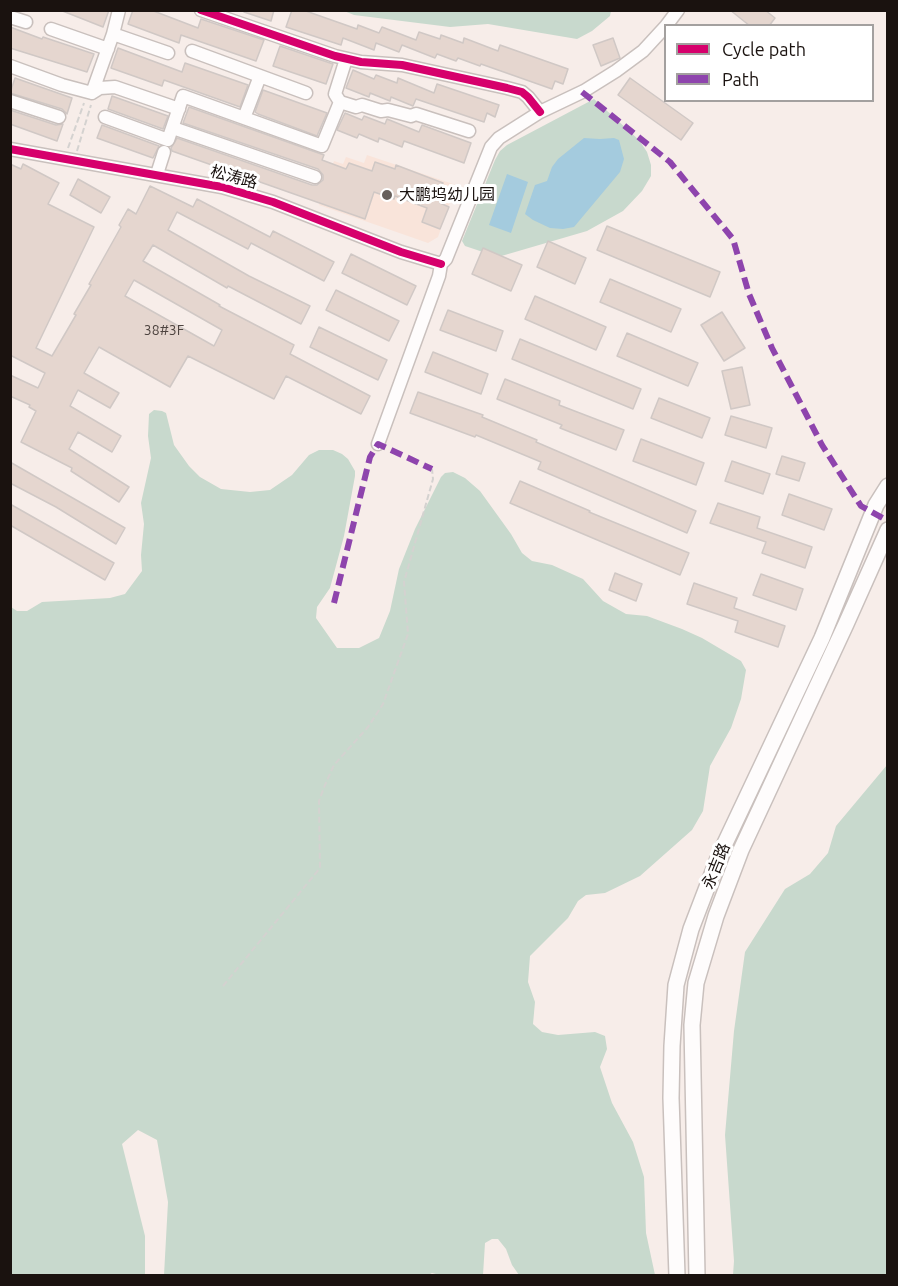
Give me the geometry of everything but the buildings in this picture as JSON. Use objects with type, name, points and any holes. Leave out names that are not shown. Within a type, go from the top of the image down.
[{"type":"main road","name":"永吉路","points":[[677,1275],[671,1098],[676,985],[691,929],[718,856],[822,638],[876,505],[888,486]]},
{"type":"main road","name":"永吉路","points":[[697,1275],[692,1036],[696,983],[716,916],[741,850],[888,530]]},
{"type":"street","points":[[92,93],[119,10]]},
{"type":"street","points":[[201,10],[346,59],[402,65],[522,92],[540,112]]},
{"type":"street","points":[[668,24],[678,10]]},
{"type":"street","points":[[10,17],[26,22]]},
{"type":"street","points":[[378,444],[439,276],[441,264],[446,259],[491,147],[512,128],[584,91],[616,71],[643,51],[664,28]]},
{"type":"street","points":[[51,29],[108,49]]},
{"type":"street","points":[[113,34],[168,53]]},
{"type":"street","points":[[192,51],[306,93]]},
{"type":"street","points":[[346,59],[335,94],[340,102],[356,107],[362,105],[411,116],[416,114],[469,131]]},
{"type":"street","points":[[12,71],[92,93],[100,88],[115,87],[179,109]]},
{"type":"street","points":[[244,118],[260,76]]},
{"type":"street","points":[[105,117],[168,140],[183,96],[322,146],[340,102]]},
{"type":"street","points":[[10,101],[59,117]]},
{"type":"street","points":[[172,128],[315,177]]},
{"type":"street","name":"松涛路","points":[[10,149],[222,187],[273,202],[401,252],[441,264]]},
{"type":"street","points":[[157,174],[164,152]]},
{"type":"path","points":[[69,160],[83,104],[92,93]]},
{"type":"path","points":[[69,160],[92,108],[92,93]]},
{"type":"path","points":[[223,986],[320,868],[319,801],[324,785],[334,765],[368,727],[384,704],[408,634],[404,582],[433,479],[432,469]]},
{"type":"shaded area","name":"大鹏坞幼儿园","points":[[367,155],[456,185],[438,237],[428,243],[319,205],[334,161],[343,164],[346,157],[364,163]]},
{"type":"green space","points":[[344,11],[611,11],[610,16],[592,31],[577,39],[488,24],[450,27],[354,15]]},
{"type":"green space","points":[[594,99],[639,140],[647,152],[651,165],[651,176],[642,191],[623,211],[587,231],[498,257],[465,246],[462,241],[500,151],[507,145]]},
{"type":"green space","points":[[154,410],[166,413],[174,445],[189,466],[200,477],[221,489],[250,492],[270,490],[292,475],[309,455],[319,450],[333,450],[348,459],[355,471],[355,476],[344,536],[330,588],[317,607],[316,618],[337,648],[359,648],[379,638],[390,611],[399,569],[415,529],[441,477],[445,473],[453,472],[465,478],[480,491],[522,553],[532,561],[552,565],[583,579],[603,601],[626,614],[647,616],[682,629],[741,661],[746,670],[741,699],[731,728],[710,766],[703,811],[692,830],[640,876],[605,893],[586,895],[578,901],[568,918],[530,956],[528,982],[535,1002],[533,1024],[542,1032],[558,1035],[595,1032],[605,1036],[607,1049],[600,1067],[612,1103],[633,1142],[644,1177],[646,1233],[655,1275],[519,1275],[506,1249],[498,1239],[492,1239],[485,1243],[483,1275],[444,1276],[432,1273],[426,1276],[164,1275],[168,1202],[157,1140],[138,1130],[122,1144],[145,1236],[145,1275],[11,1275],[11,607],[17,611],[27,611],[42,602],[110,598],[125,594],[142,571],[144,524],[141,503],[151,458],[148,436],[149,414]]},
{"type":"green space","points":[[887,765],[887,1275],[733,1275],[725,1135],[734,1031],[745,952],[785,889],[810,874],[828,853],[836,826]]},
{"type":"water","points":[[584,138],[619,140],[624,159],[620,172],[574,227],[550,228],[533,220],[525,214],[535,185],[547,181],[558,159]]},
{"type":"water","points":[[507,174],[528,182],[511,233],[489,225]]},
{"type":"marked path","points":[[582,92],[670,162],[733,239],[749,294],[772,348],[822,445],[861,506],[888,521]]},
{"type":"marked path","points":[[334,603],[370,457],[378,444],[432,469]]},
{"type":"cycle path","points":[[201,10],[335,56],[361,62],[402,65],[522,92],[540,112]]},
{"type":"cycle path","points":[[10,149],[222,187],[273,202],[401,252],[441,264]]},
{"type":"place","name":"大鹏坞幼儿园","points":[[387,195]]}]
